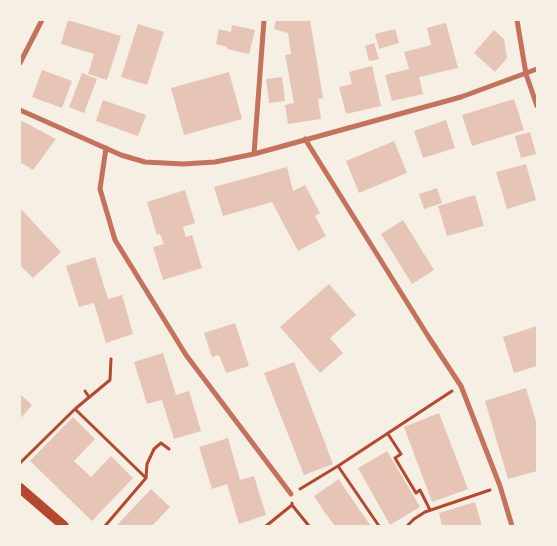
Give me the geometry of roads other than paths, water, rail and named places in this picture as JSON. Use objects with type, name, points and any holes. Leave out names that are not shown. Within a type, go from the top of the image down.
[{"type":"main road","points":[[20,488],[64,526]]},
{"type":"street","points":[[20,63],[42,20]]},
{"type":"street","points":[[254,154],[264,20]]},
{"type":"street","points":[[517,20],[526,74],[537,106]]},
{"type":"street","points":[[20,110],[121,155],[145,162],[183,164],[215,162],[254,154],[461,97],[537,69]]},
{"type":"street","points":[[305,139],[461,386],[500,486],[512,526]]},
{"type":"street","points":[[106,148],[100,189],[115,240],[186,355],[291,494]]}]
